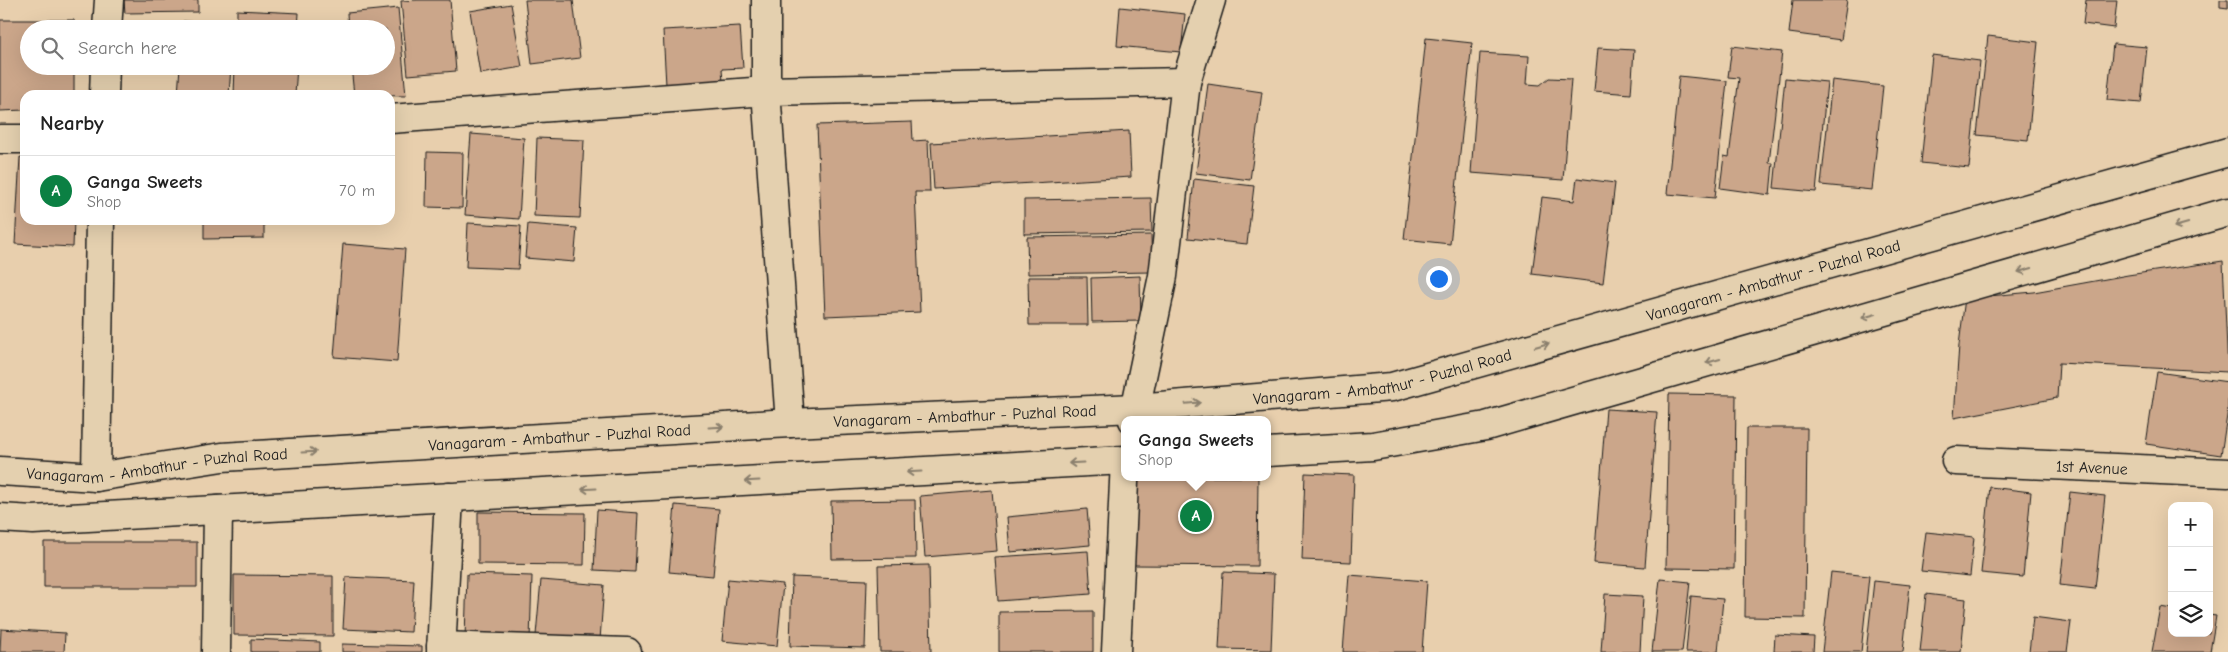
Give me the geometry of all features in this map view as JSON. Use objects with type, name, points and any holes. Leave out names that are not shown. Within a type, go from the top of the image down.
[{"type":"main road","points":[[108,20],[109,0]]},
{"type":"main road","points":[[766,0],[766,91],[790,423]]},
{"type":"main road","points":[[1134,414],[1163,276],[1186,82],[1211,0]]},
{"type":"main road","points":[[104,90],[105,75]]},
{"type":"main road","points":[[395,119],[766,91],[1186,82]]},
{"type":"main road","points":[[0,139],[20,140]]},
{"type":"main road","name":"Vanagaram - Ambathur - Puzhal Road","points":[[0,471],[96,477],[222,456],[790,423],[1134,414],[1392,387],[2228,152]]},
{"type":"main road","points":[[1271,452],[1372,446],[1486,426],[2228,212]]},
{"type":"main road","points":[[96,477],[100,225]]},
{"type":"main road","points":[[0,518],[34,520],[1121,460]]},
{"type":"main road","name":"1st Avenue","points":[[1956,461],[2228,473]]},
{"type":"main road","points":[[1116,652],[1124,481]]},
{"type":"main road","points":[[449,497],[441,649],[627,652]]},
{"type":"main road","points":[[216,652],[218,510]]},
{"type":"building","points":[[124,0],[198,0],[198,12],[125,13]]},
{"type":"building","points":[[450,0],[456,71],[408,75],[401,1]]},
{"type":"building","points":[[525,0],[573,0],[580,58],[532,64]]},
{"type":"building","points":[[1793,0],[1847,0],[1841,40],[1789,33]]},
{"type":"building","points":[[2086,0],[2117,0],[2114,28],[2083,24]]},
{"type":"building","points":[[2220,0],[2228,0],[2228,8],[2220,7]]},
{"type":"building","points":[[511,4],[522,67],[480,74],[470,11]]},
{"type":"building","points":[[1120,7],[1185,14],[1181,52],[1117,46]]},
{"type":"building","points":[[398,8],[406,96],[395,96],[395,90],[353,90],[352,75],[395,75],[395,20],[347,20],[347,13]]},
{"type":"building","points":[[237,10],[299,13],[299,20],[237,20]]},
{"type":"building","points":[[0,20],[20,20],[20,75],[74,75],[74,90],[20,90],[20,110],[0,111]]},
{"type":"building","points":[[740,26],[743,68],[722,69],[723,82],[666,85],[663,30]]},
{"type":"building","points":[[1988,36],[2038,42],[2028,140],[1977,135]]},
{"type":"building","points":[[1426,38],[1472,43],[1450,244],[1404,239]]},
{"type":"building","points":[[2113,44],[2147,47],[2141,103],[2107,100]]},
{"type":"building","points":[[1732,46],[1782,52],[1769,163],[1773,163],[1770,195],[1720,188],[1724,156],[1729,157],[1739,78],[1728,77]]},
{"type":"building","points":[[1598,48],[1634,50],[1631,94],[1594,91]]},
{"type":"building","points":[[1480,53],[1529,56],[1527,84],[1540,85],[1549,78],[1571,79],[1563,180],[1471,173]]},
{"type":"building","points":[[1932,55],[1980,61],[1969,168],[1921,163]]},
{"type":"building","points":[[179,75],[230,75],[229,90],[178,90]]},
{"type":"building","points":[[235,75],[296,75],[295,90],[234,90]]},
{"type":"building","points":[[1679,76],[1727,81],[1715,198],[1667,194]]},
{"type":"building","points":[[1785,78],[1827,82],[1816,192],[1774,188]]},
{"type":"building","points":[[1832,80],[1883,86],[1872,190],[1821,185]]},
{"type":"building","points":[[1208,84],[1262,92],[1250,180],[1196,173]]},
{"type":"building","points":[[912,122],[913,141],[928,140],[930,192],[915,192],[920,312],[825,316],[817,125]]},
{"type":"building","points":[[1129,131],[1131,177],[934,189],[931,143]]},
{"type":"building","points":[[471,134],[524,138],[519,219],[465,215]]},
{"type":"building","points":[[537,138],[584,140],[580,218],[534,216]]},
{"type":"building","points":[[427,152],[463,153],[462,208],[426,207]]},
{"type":"building","points":[[20,157],[20,225],[74,225],[73,247],[15,244]]},
{"type":"building","points":[[1577,178],[1615,183],[1603,283],[1532,274],[1542,197],[1574,201]]},
{"type":"building","points":[[1194,179],[1254,186],[1247,244],[1188,238]]},
{"type":"building","points":[[1151,198],[1152,232],[1024,234],[1024,200]]},
{"type":"building","points":[[468,223],[521,226],[518,269],[466,267]]},
{"type":"building","points":[[528,224],[577,228],[574,262],[525,258]]},
{"type":"building","points":[[204,225],[264,225],[264,238],[204,239]]},
{"type":"building","points":[[1151,235],[1152,272],[1028,274],[1027,237]]},
{"type":"building","points":[[343,244],[405,249],[397,362],[334,357]]},
{"type":"building","points":[[2223,261],[2228,372],[2059,363],[2057,398],[1954,418],[1959,345],[1965,298],[2034,292],[2128,275]]},
{"type":"building","points":[[1140,276],[1141,321],[1092,322],[1091,278]]},
{"type":"building","points":[[1028,277],[1087,277],[1088,325],[1029,325]]},
{"type":"building","points":[[2157,372],[2228,382],[2228,409],[2221,455],[2146,444]]},
{"type":"building","points":[[1669,394],[1736,395],[1734,569],[1666,568]]},
{"type":"building","points":[[1606,409],[1657,412],[1645,567],[1594,563]]},
{"type":"building","points":[[1747,428],[1807,428],[1805,618],[1745,617]]},
{"type":"building","points":[[1305,473],[1354,475],[1351,562],[1302,560]]},
{"type":"building","points":[[1135,481],[1258,481],[1257,566],[1134,565]]},
{"type":"building","points":[[1990,487],[2031,492],[2023,577],[1981,573]]},
{"type":"building","points":[[992,490],[997,551],[925,557],[920,496]]},
{"type":"building","points":[[2070,492],[2105,496],[2095,589],[2060,585]]},
{"type":"building","points":[[915,500],[916,558],[832,559],[831,501]]},
{"type":"building","points":[[675,505],[719,509],[713,576],[669,572]]},
{"type":"building","points":[[1087,509],[1090,545],[1010,552],[1007,517]]},
{"type":"building","points":[[597,510],[638,513],[635,572],[594,570]]},
{"type":"building","points":[[478,512],[585,513],[584,565],[478,564]]},
{"type":"building","points":[[1926,532],[1974,537],[1970,576],[1921,571]]},
{"type":"building","points":[[44,542],[197,542],[197,587],[44,587]]},
{"type":"building","points":[[1088,551],[1091,594],[998,601],[995,557]]},
{"type":"building","points":[[929,565],[931,652],[880,652],[878,566]]},
{"type":"building","points":[[1223,572],[1274,574],[1271,650],[1219,649]]},
{"type":"building","points":[[1831,572],[1869,576],[1861,652],[1822,652]]},
{"type":"building","points":[[467,574],[532,576],[530,640],[465,638]]},
{"type":"building","points":[[234,575],[333,576],[333,636],[234,635]]},
{"type":"building","points":[[1349,575],[1427,581],[1422,652],[1343,652]]},
{"type":"building","points":[[346,577],[414,580],[411,632],[343,629]]},
{"type":"building","points":[[792,577],[867,580],[865,648],[790,646]]},
{"type":"building","points":[[728,579],[783,584],[777,646],[722,641]]},
{"type":"building","points":[[1660,579],[1690,582],[1682,652],[1652,652]]},
{"type":"building","points":[[541,580],[604,585],[600,640],[536,635]]},
{"type":"building","points":[[1874,581],[1910,585],[1903,652],[1866,652]]},
{"type":"building","points":[[1605,594],[1643,596],[1640,652],[1601,652]]},
{"type":"building","points":[[1926,594],[1966,599],[1961,652],[1920,652]]},
{"type":"building","points":[[1691,596],[1723,599],[1718,652],[1686,652]]},
{"type":"building","points":[[2160,607],[2168,608],[2168,637],[2212,637],[2210,652],[2152,652]]},
{"type":"building","points":[[1093,611],[1093,652],[999,652],[999,612]]},
{"type":"building","points":[[2213,616],[2216,616],[2213,634]]},
{"type":"building","points":[[2033,617],[2071,622],[2067,652],[2029,652]]},
{"type":"building","points":[[1,629],[65,633],[64,652],[0,652]]},
{"type":"building","points":[[1775,635],[1814,637],[1813,652],[1774,652]]},
{"type":"building","points":[[251,639],[320,642],[320,652],[251,652]]},
{"type":"building","points":[[342,644],[422,646],[422,652],[342,652]]},
{"type":"place","name":"Ganga Sweets","points":[[1196,516]]}]
